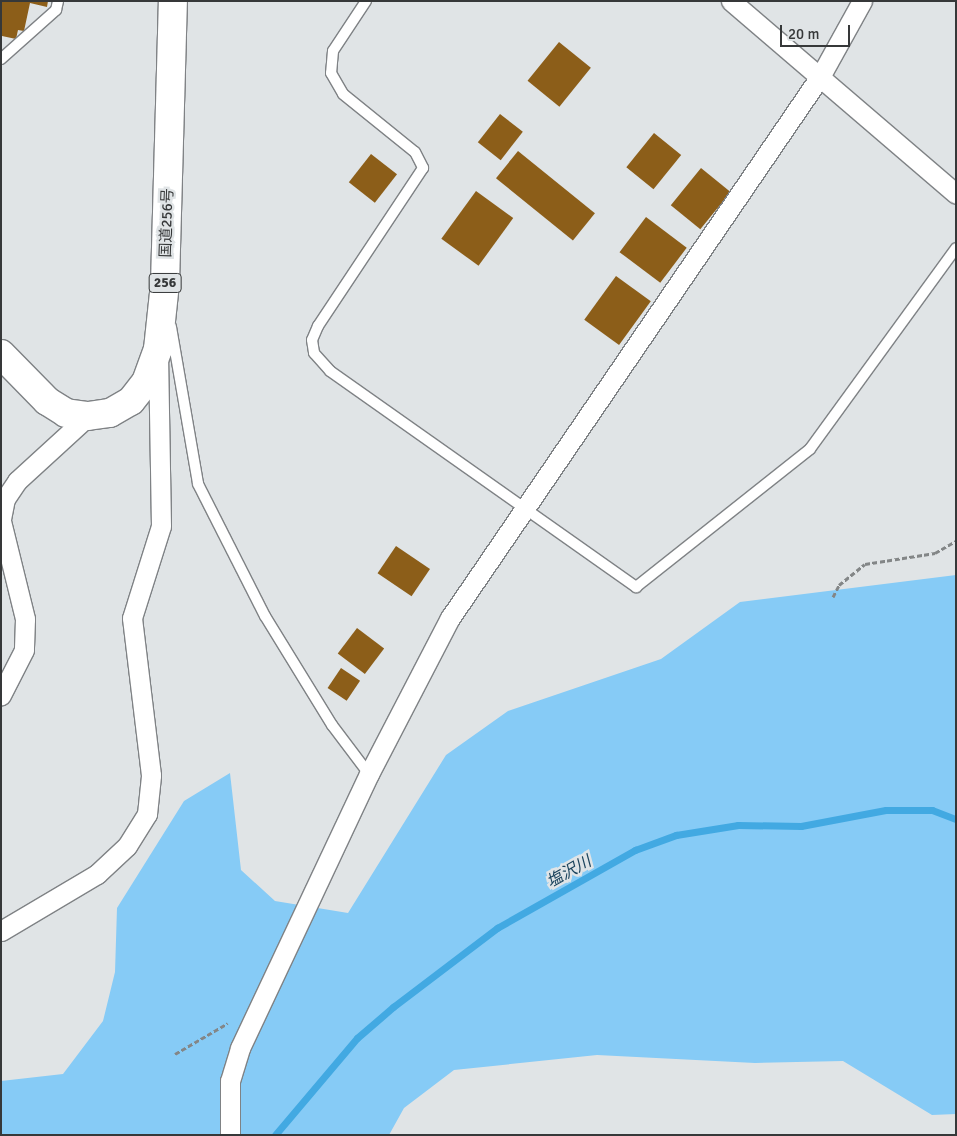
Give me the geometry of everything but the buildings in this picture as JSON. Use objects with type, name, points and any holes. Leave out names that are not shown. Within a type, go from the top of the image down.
[{"type":"highway","name":"国道256号","points":[[1,354],[47,401],[66,413],[88,416],[110,413],[131,401],[146,382],[158,349],[165,284],[173,1]]},
{"type":"street","points":[[731,1],[821,75],[956,194]]},
{"type":"street","points":[[230,1135],[230,1081],[240,1048],[368,774],[450,618],[522,505],[821,75],[862,1]]},
{"type":"street","points":[[1,931],[97,874],[127,846],[147,814],[151,775],[132,618],[161,526],[158,349]]},
{"type":"street","points":[[1,696],[24,650],[25,619],[1,520],[5,499],[17,481],[88,416]]},
{"type":"lane","points":[[1,59],[56,10],[58,1]]},
{"type":"lane","points":[[366,1],[333,51],[331,73],[343,94],[415,152],[422,168],[318,326],[312,340],[314,353],[330,371],[636,587],[810,450],[956,248]]},
{"type":"lane","points":[[165,284],[198,484],[265,616],[332,725],[368,774]]},
{"type":"path","points":[[833,597],[840,585],[865,564],[935,553],[956,541]]},
{"type":"shaded area","points":[[956,575],[956,1114],[932,1115],[843,1061],[755,1063],[597,1055],[454,1070],[404,1108],[389,1135],[1,1135],[1,1081],[63,1074],[103,1021],[115,972],[117,908],[184,801],[230,773],[241,870],[275,901],[348,913],[446,755],[508,711],[661,659],[740,602]]},
{"type":"waterway","name":"塩沢川","points":[[275,1135],[357,1038],[393,1007],[497,928],[635,850],[676,835],[738,825],[801,826],[886,810],[932,810],[956,819]]}]
